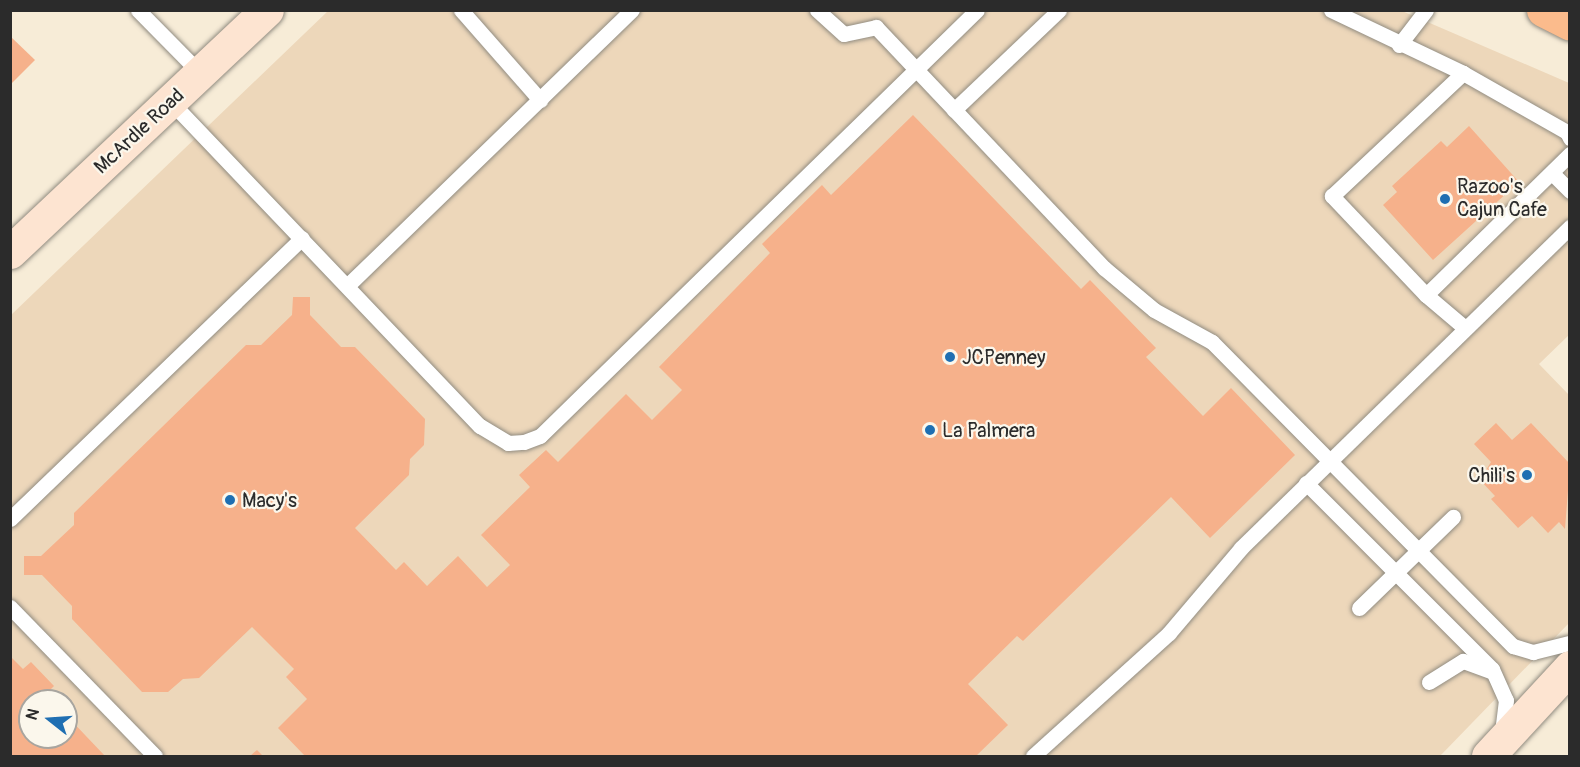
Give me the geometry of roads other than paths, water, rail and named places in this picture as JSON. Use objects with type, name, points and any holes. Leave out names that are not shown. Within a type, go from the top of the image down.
[{"type":"main road","name":"McArdle Road","points":[[10,252],[267,10]]},
{"type":"main road","points":[[1543,10],[1569,24]]},
{"type":"main road","points":[[1493,751],[1569,667]]},
{"type":"lane","points":[[461,10],[540,100]]},
{"type":"lane","points":[[349,284],[632,10]]},
{"type":"lane","points":[[817,10],[844,33],[876,27],[1104,268],[1154,310],[1212,342],[1513,646],[1533,652],[1569,643]]},
{"type":"lane","points":[[170,101],[349,284],[480,426],[508,443],[524,442],[549,428],[977,10]]},
{"type":"lane","points":[[954,110],[1059,10]]},
{"type":"lane","points":[[1331,10],[1399,45],[1462,73],[1567,132],[1569,138]]},
{"type":"lane","points":[[1399,45],[1426,10]]},
{"type":"lane","points":[[139,11],[200,73]]},
{"type":"lane","points":[[1462,73],[1332,196],[1426,295],[1465,328]]},
{"type":"lane","points":[[1426,295],[1553,174],[1569,154]]},
{"type":"lane","points":[[1553,174],[1569,191]]},
{"type":"lane","points":[[1033,756],[1169,633],[1240,548],[1569,227]]},
{"type":"lane","points":[[10,519],[302,238]]},
{"type":"lane","points":[[1306,483],[1495,674],[1506,700],[1493,751]]},
{"type":"lane","points":[[1359,608],[1453,517]]},
{"type":"lane","points":[[10,607],[155,756]]},
{"type":"lane","points":[[1429,682],[1463,661],[1495,674]]},
{"type":"place","name":"Razoo's Cajun Cafe","points":[[1445,199]]},
{"type":"place","name":"JCPenney","points":[[950,357]]},
{"type":"place","name":"La Palmera","points":[[930,430]]},
{"type":"place","name":"Chili's","points":[[1527,475]]},
{"type":"place","name":"Macy's","points":[[230,500]]}]
